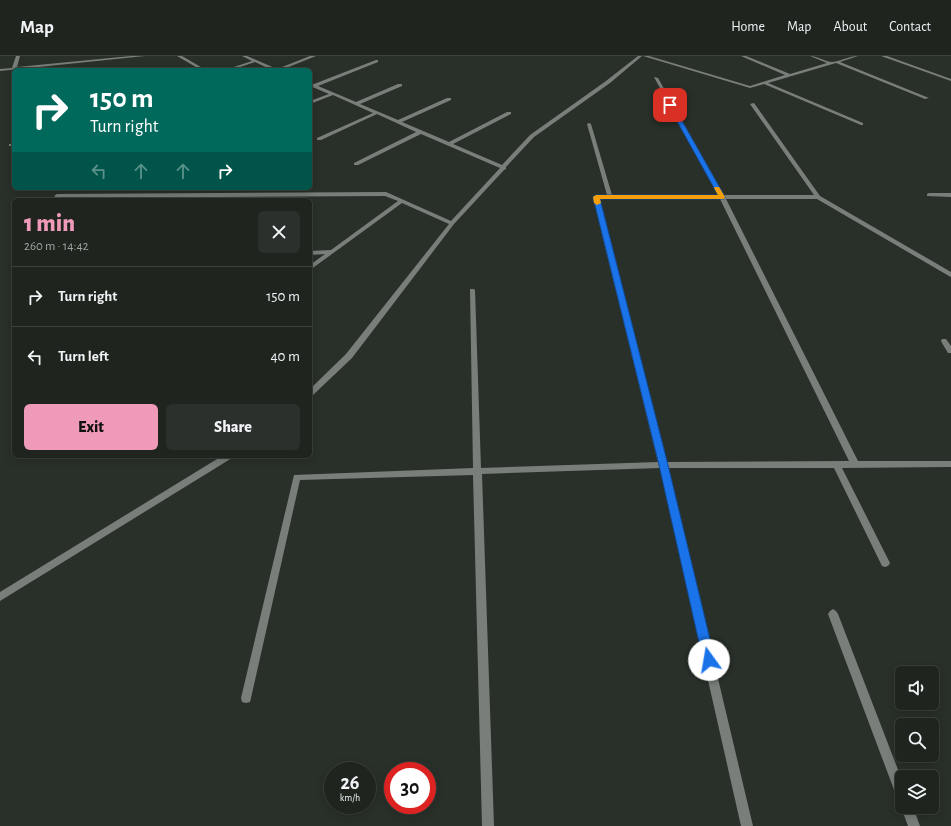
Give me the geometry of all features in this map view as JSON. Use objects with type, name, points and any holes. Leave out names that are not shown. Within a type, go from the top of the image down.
[{"type":"street","points":[[14,68],[18,56]]},
{"type":"street","points":[[89,62],[90,56]]},
{"type":"street","points":[[25,68],[144,56]]},
{"type":"street","points":[[178,56],[200,68]]},
{"type":"street","points":[[244,56],[272,68]]},
{"type":"street","points":[[282,68],[314,56]]},
{"type":"street","points":[[312,391],[349,356],[452,223],[532,136],[608,82],[640,56]]},
{"type":"street","points":[[645,56],[750,87],[856,56]]},
{"type":"street","points":[[743,56],[788,75]]},
{"type":"street","points":[[812,56],[927,98]]},
{"type":"street","points":[[883,56],[951,80]]},
{"type":"street","points":[[233,68],[254,61]]},
{"type":"street","points":[[312,85],[376,61]]},
{"type":"street","points":[[0,70],[12,69]]},
{"type":"street","points":[[656,78],[722,197],[855,464]]},
{"type":"street","points":[[764,83],[861,124]]},
{"type":"street","points":[[356,104],[400,84]]},
{"type":"street","points":[[312,85],[504,168]]},
{"type":"street","points":[[312,102],[332,94]]},
{"type":"street","points":[[398,122],[449,99]]},
{"type":"street","points":[[752,104],[818,197],[951,275]]},
{"type":"street","points":[[319,139],[376,113]]},
{"type":"street","points":[[450,144],[509,113]]},
{"type":"street","points":[[588,124],[610,197]]},
{"type":"street","points":[[356,164],[420,132]]},
{"type":"street","points":[[226,195],[228,190]]},
{"type":"street","points":[[57,196],[386,194],[452,223]]},
{"type":"street","points":[[929,195],[951,195]]},
{"type":"street","points":[[747,826],[663,465],[596,197],[818,197]]},
{"type":"street","points":[[312,266],[402,201]]},
{"type":"street","points":[[312,253],[331,252]]},
{"type":"street","points":[[472,290],[488,826]]},
{"type":"street","points":[[944,341],[951,351]]},
{"type":"street","points":[[0,597],[226,458]]},
{"type":"street","points":[[837,464],[885,563]]},
{"type":"street","points":[[246,698],[297,477],[663,465],[951,464]]},
{"type":"street","points":[[833,614],[895,777]]},
{"type":"street","points":[[910,814],[914,826]]},
{"type":"slow traffic","points":[[597,203],[596,197],[722,197],[717,188]]},
{"type":"route","points":[[670,105],[722,197],[596,197],[663,465],[709,660]]}]
